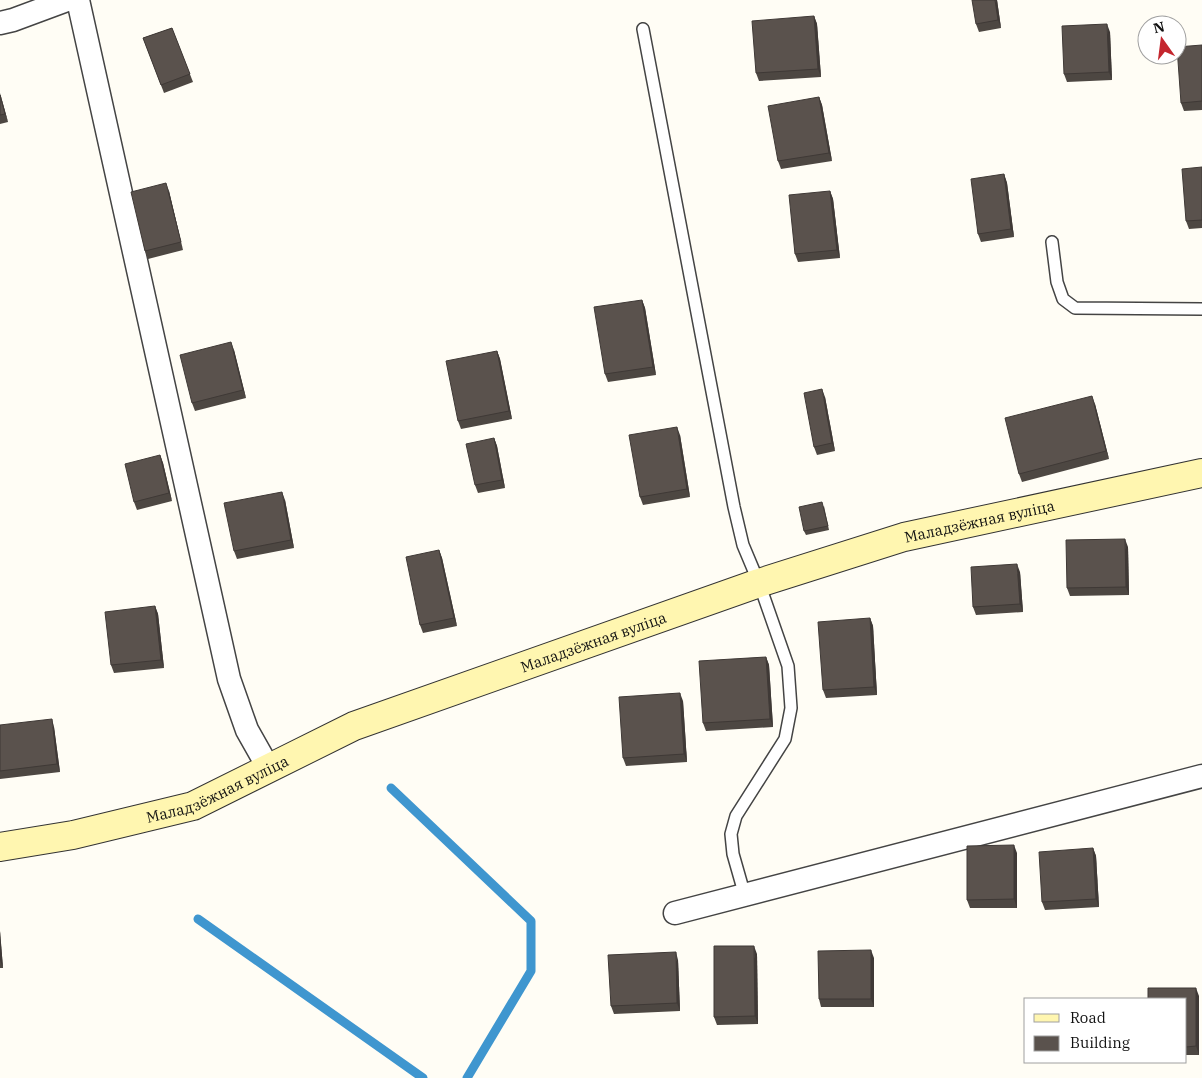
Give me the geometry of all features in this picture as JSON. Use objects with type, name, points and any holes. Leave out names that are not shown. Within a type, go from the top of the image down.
[{"type":"street","points":[[0,23],[68,0]]},
{"type":"street","points":[[78,0],[229,679],[247,730],[269,769]]},
{"type":"street","name":"Маладзёжная вуліца","points":[[0,846],[73,835],[193,806],[354,726],[759,583],[904,537],[1202,473]]},
{"type":"street","points":[[675,913],[1202,776]]},
{"type":"lane","points":[[643,29],[734,507],[744,545],[788,666],[791,708],[785,739],[736,816],[731,834],[733,854],[745,896]]},
{"type":"lane","points":[[1052,242],[1057,282],[1063,299],[1075,308],[1202,309]]},
{"type":"building","points":[[972,0],[995,0],[998,20],[976,24]]},
{"type":"building","points":[[814,16],[818,69],[756,73],[752,21]]},
{"type":"building","points":[[1107,24],[1109,72],[1064,74],[1062,26]]},
{"type":"building","points":[[172,28],[190,74],[161,85],[143,38]]},
{"type":"building","points":[[1202,45],[1202,101],[1181,103],[1178,65],[1187,65],[1187,46]]},
{"type":"building","points":[[0,95],[5,114],[0,115]]},
{"type":"building","points":[[819,97],[829,153],[778,161],[768,106]]},
{"type":"building","points":[[1202,167],[1202,220],[1186,221],[1182,169]]},
{"type":"building","points":[[1004,174],[1011,229],[978,234],[971,179]]},
{"type":"building","points":[[166,183],[181,242],[145,251],[131,192]]},
{"type":"building","points":[[830,191],[837,250],[795,254],[789,195]]},
{"type":"building","points":[[642,300],[653,367],[605,374],[594,307]]},
{"type":"building","points":[[231,342],[243,390],[192,403],[180,355]]},
{"type":"building","points":[[497,351],[509,411],[458,421],[446,361]]},
{"type":"building","points":[[822,389],[832,443],[814,447],[804,393]]},
{"type":"building","points":[[1092,396],[1106,451],[1019,474],[1005,418]]},
{"type":"building","points":[[677,427],[687,489],[640,497],[629,435]]},
{"type":"building","points":[[494,438],[502,480],[475,485],[466,444]]},
{"type":"building","points":[[160,455],[169,493],[134,502],[125,464]]},
{"type":"building","points":[[282,492],[291,540],[234,551],[224,503]]},
{"type":"building","points":[[822,502],[828,526],[804,531],[799,507]]},
{"type":"building","points":[[1125,539],[1126,587],[1067,588],[1066,540]]},
{"type":"building","points":[[439,550],[454,618],[420,625],[406,557]]},
{"type":"building","points":[[1017,564],[1020,604],[973,607],[971,567]]},
{"type":"building","points":[[155,606],[161,660],[111,665],[105,612]]},
{"type":"building","points":[[870,618],[874,687],[823,690],[818,622]]},
{"type":"building","points":[[766,657],[770,719],[703,723],[699,661]]},
{"type":"building","points":[[680,693],[684,754],[623,758],[619,697]]},
{"type":"building","points":[[52,719],[57,764],[0,771],[0,725]]},
{"type":"building","points":[[1014,845],[1014,899],[967,900],[967,846]]},
{"type":"building","points":[[1093,848],[1096,899],[1042,902],[1039,852]]},
{"type":"building","points":[[714,946],[754,946],[755,1016],[714,1017]]},
{"type":"building","points":[[871,950],[871,999],[819,999],[818,951]]},
{"type":"building","points":[[676,952],[677,1003],[611,1006],[608,955]]},
{"type":"building","points":[[1148,988],[1196,988],[1196,1046],[1187,1047],[1187,998],[1148,998]]},
{"type":"waterway","points":[[391,788],[531,921],[531,971],[467,1078]]},
{"type":"waterway","points":[[198,919],[423,1078]]}]
